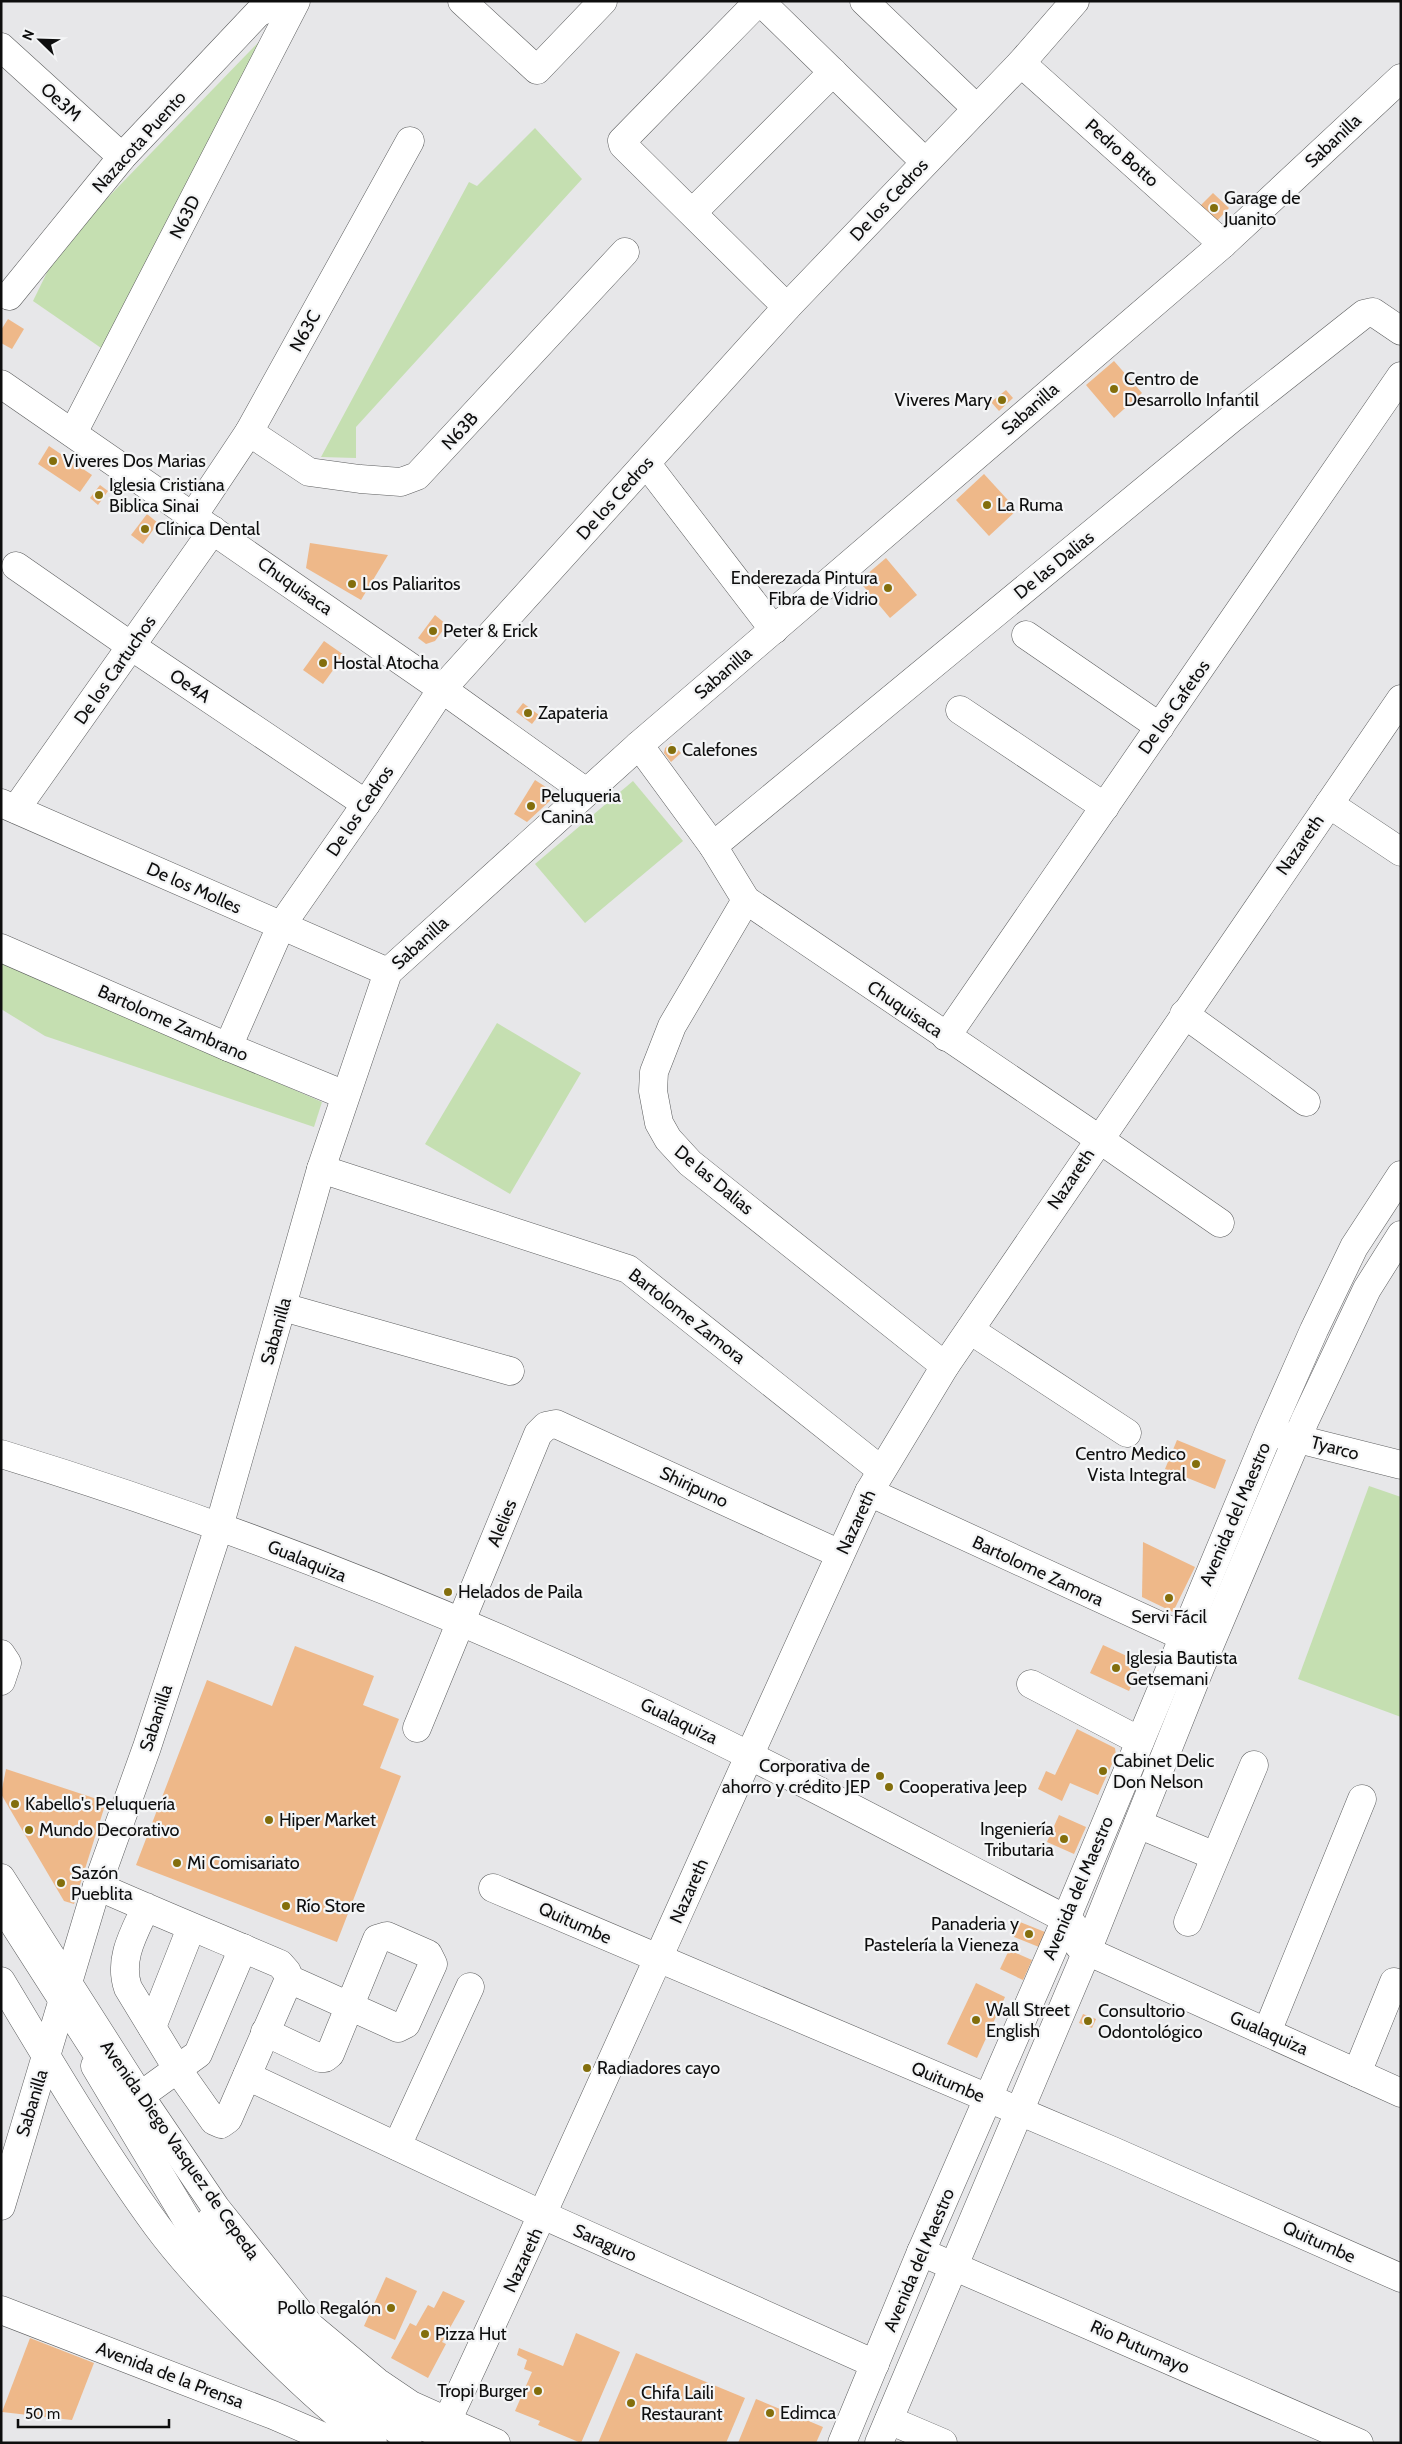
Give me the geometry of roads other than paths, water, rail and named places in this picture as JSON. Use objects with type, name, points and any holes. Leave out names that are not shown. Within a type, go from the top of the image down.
[{"type":"street","name":"N63D","points":[[73,433],[296,1]]},
{"type":"street","points":[[462,1],[537,70],[603,1]]},
{"type":"street","points":[[864,1],[976,108]]},
{"type":"street","points":[[787,307],[693,212],[623,146],[622,141],[758,2],[762,3],[925,162]]},
{"type":"street","name":"De los Cedros","points":[[228,1047],[281,926],[366,804],[442,688],[787,307],[1021,63],[1073,2]]},
{"type":"street","name":"Nazacota Puento","points":[[9,296],[122,157],[261,5]]},
{"type":"street","name":"Oe3M","points":[[1,47],[122,157]]},
{"type":"street","name":"Pedro Botto","points":[[1021,63],[1223,244]]},
{"type":"street","points":[[693,212],[832,72]]},
{"type":"street","name":"Sabanilla","points":[[1,2206],[47,2057],[62,1996],[97,1886],[147,1747],[219,1526],[321,1169],[388,972],[639,745],[1223,244],[1401,78]]},
{"type":"street","name":"N63C","points":[[203,523],[249,432],[410,141]]},
{"type":"street","name":"N63B","points":[[249,432],[309,472],[401,482],[417,476],[625,252]]},
{"type":"street","name":"De las Dalias","points":[[712,846],[1231,419],[1364,314],[1373,312],[1401,331]]},
{"type":"street","name":"De los Cafetos","points":[[946,1037],[1401,376]]},
{"type":"street","name":"Chuquisaca","points":[[1,384],[442,688],[586,792]]},
{"type":"street","points":[[646,463],[774,630]]},
{"type":"street","name":"De los Cartuchos","points":[[9,806],[131,646],[203,523]]},
{"type":"street","name":"Oe4A","points":[[16,566],[366,804]]},
{"type":"street","points":[[1026,635],[1160,727]]},
{"type":"street","name":"Nazareth","points":[[454,2432],[544,2215],[749,1755],[875,1481],[945,1366],[1401,699]]},
{"type":"street","points":[[960,710],[1104,807]]},
{"type":"street","name":"Chuquisaca","points":[[639,745],[712,846],[746,900],[1220,1223]]},
{"type":"street","points":[[1329,804],[1401,852]]},
{"type":"street","name":"De los Molles","points":[[9,806],[388,972]]},
{"type":"street","name":"De las Dalias","points":[[746,900],[672,1026],[659,1054],[654,1072],[653,1091],[659,1123],[668,1139],[690,1163],[945,1366]]},
{"type":"street","name":"Bartolome Zambrano","points":[[1,948],[228,1047],[345,1095]]},
{"type":"street","points":[[1184,1014],[1306,1102]]},
{"type":"street","name":"Bartolome Zamora","points":[[321,1169],[628,1269],[875,1481],[1183,1637],[1209,1648]]},
{"type":"street","name":"Avenida del Maestro","points":[[842,2443],[921,2252],[1066,1919],[1269,1432],[1314,1330],[1354,1247],[1401,1175]]},
{"type":"street","name":"Avenida del Maestro","points":[[884,2431],[1087,1951],[1209,1648],[1297,1438],[1367,1289],[1401,1236]]},
{"type":"street","points":[[283,1307],[510,1371]]},
{"type":"street","points":[[970,1330],[1127,1432]]},
{"type":"street","points":[[1314,1330],[1342,1342]]},
{"type":"street","name":"Shiripuno","points":[[546,1426],[556,1424],[840,1554]]},
{"type":"street","name":"Alelies","points":[[417,1728],[462,1623],[538,1434],[546,1426]]},
{"type":"street","name":"Tyarco","points":[[1269,1432],[1401,1465]]},
{"type":"street","name":"Gualaquiza","points":[[1,1454],[219,1526],[462,1623],[616,1691],[749,1755],[1066,1919]]},
{"type":"street","points":[[1,1654],[7,1663],[1,1681]]},
{"type":"street","points":[[1031,1684],[1140,1741]]},
{"type":"street","points":[[1188,1922],[1254,1766]]},
{"type":"street","points":[[1267,2032],[1362,1799]]},
{"type":"street","points":[[1138,1824],[1215,1856]]},
{"type":"street","name":"Avenida Diego Vasquez de Cepeda","points":[[1,1878],[62,1996],[140,2096],[216,2208],[311,2327],[377,2382],[454,2432]]},
{"type":"street","points":[[97,1886],[146,1907],[191,1928],[280,1964],[287,1972],[289,1979],[225,2123],[217,2124],[178,2070],[128,1988],[124,1976],[124,1960],[146,1907]]},
{"type":"street","name":"Quitumbe","points":[[494,1888],[658,1960],[1122,2155],[1401,2278]]},
{"type":"street","points":[[1,1904],[62,1996],[115,2082],[250,2276],[311,2338],[423,2426],[496,2443]]},
{"type":"street","points":[[1,1913],[62,1996],[193,2230],[232,2286],[296,2349],[354,2398],[417,2443]]},
{"type":"street","points":[[1066,1919],[1073,1925],[1079,1946],[1087,1951]]},
{"type":"street","points":[[152,2027],[191,1928]]},
{"type":"street","points":[[140,2096],[192,2060],[202,2046],[243,1948]]},
{"type":"street","name":"Gualaquiza","points":[[1087,1951],[1401,2092]]},
{"type":"street","points":[[265,2032],[320,2058],[325,2058],[330,2054],[349,2006],[289,1979]]},
{"type":"street","points":[[1,1980],[127,2184],[158,2228],[203,2282],[290,2372],[373,2443]]},
{"type":"street","points":[[1358,2073],[1394,1982]]},
{"type":"street","points":[[397,2146],[470,1987]]},
{"type":"street","name":"Saraguro","points":[[247,2076],[544,2215],[875,2364]]},
{"type":"street","name":"Rio Putumayo","points":[[921,2252],[1359,2443]]},
{"type":"street","name":"Avenida de la Prensa","points":[[1,2310],[273,2415],[338,2443]]},
{"type":"street","points":[[273,2415],[283,2409],[289,2401],[290,2372]]},
{"type":"street","points":[[884,2431],[942,2443]]},
{"type":"place","name":"Garage de Juanito","points":[[1214,208]]},
{"type":"place","name":"Centro de Desarrollo Infantil","points":[[1114,389]]},
{"type":"place","name":"Viveres Mary","points":[[1002,400]]},
{"type":"place","name":"Viveres Dos Marias","points":[[53,461]]},
{"type":"place","name":"Iglesia Cristiana Biblica Sinai","points":[[99,495]]},
{"type":"place","name":"La Ruma","points":[[987,505]]},
{"type":"place","name":"Clínica Dental","points":[[145,529]]},
{"type":"place","name":"Los Paliaritos","points":[[352,584]]},
{"type":"place","name":"Enderezada Pintura Fibra de Vidrio","points":[[888,588]]},
{"type":"place","name":"Peter & Erick","points":[[433,631]]},
{"type":"place","name":"Hostal Atocha","points":[[323,663]]},
{"type":"place","name":"Zapateria","points":[[528,713]]},
{"type":"place","name":"Calefones","points":[[672,750]]},
{"type":"place","name":"Peluqueria Canina","points":[[531,806]]},
{"type":"place","name":"Centro Medico Vista Integral","points":[[1196,1464]]},
{"type":"place","name":"Helados de Paila","points":[[448,1592]]},
{"type":"place","name":"Servi Fácil","points":[[1169,1598]]},
{"type":"place","name":"Iglesia Bautista Getsemani","points":[[1116,1668]]},
{"type":"place","name":"Cabinet Delic Don Nelson","points":[[1103,1771]]},
{"type":"place","name":"Corporativa de ahorro y crédito JEP","points":[[880,1776]]},
{"type":"place","name":"Cooperativa Jeep","points":[[889,1787]]},
{"type":"place","name":"Kabello's Peluquería","points":[[15,1804]]},
{"type":"place","name":"Hiper Market","points":[[269,1820]]},
{"type":"place","name":"Mundo Decorativo","points":[[29,1830]]},
{"type":"place","name":"Ingeniería Tributaria","points":[[1064,1839]]},
{"type":"place","name":"Mi Comisariato","points":[[177,1863]]},
{"type":"place","name":"Sazón Pueblita","points":[[61,1883]]},
{"type":"place","name":"Río Store","points":[[286,1906]]},
{"type":"place","name":"Panaderia y Pastelería la Vieneza","points":[[1029,1934]]},
{"type":"place","name":"Wall Street English","points":[[976,2020]]},
{"type":"place","name":"Consultorio Odontológico","points":[[1088,2021]]},
{"type":"place","name":"Radiadores cayo","points":[[587,2068]]},
{"type":"place","name":"Pollo Regalón","points":[[391,2308]]},
{"type":"place","name":"Pizza Hut","points":[[425,2334]]},
{"type":"place","name":"Tropi Burger","points":[[538,2391]]},
{"type":"place","name":"Chifa Laili Restaurant","points":[[631,2403]]},
{"type":"place","name":"Edimca","points":[[770,2413]]}]
